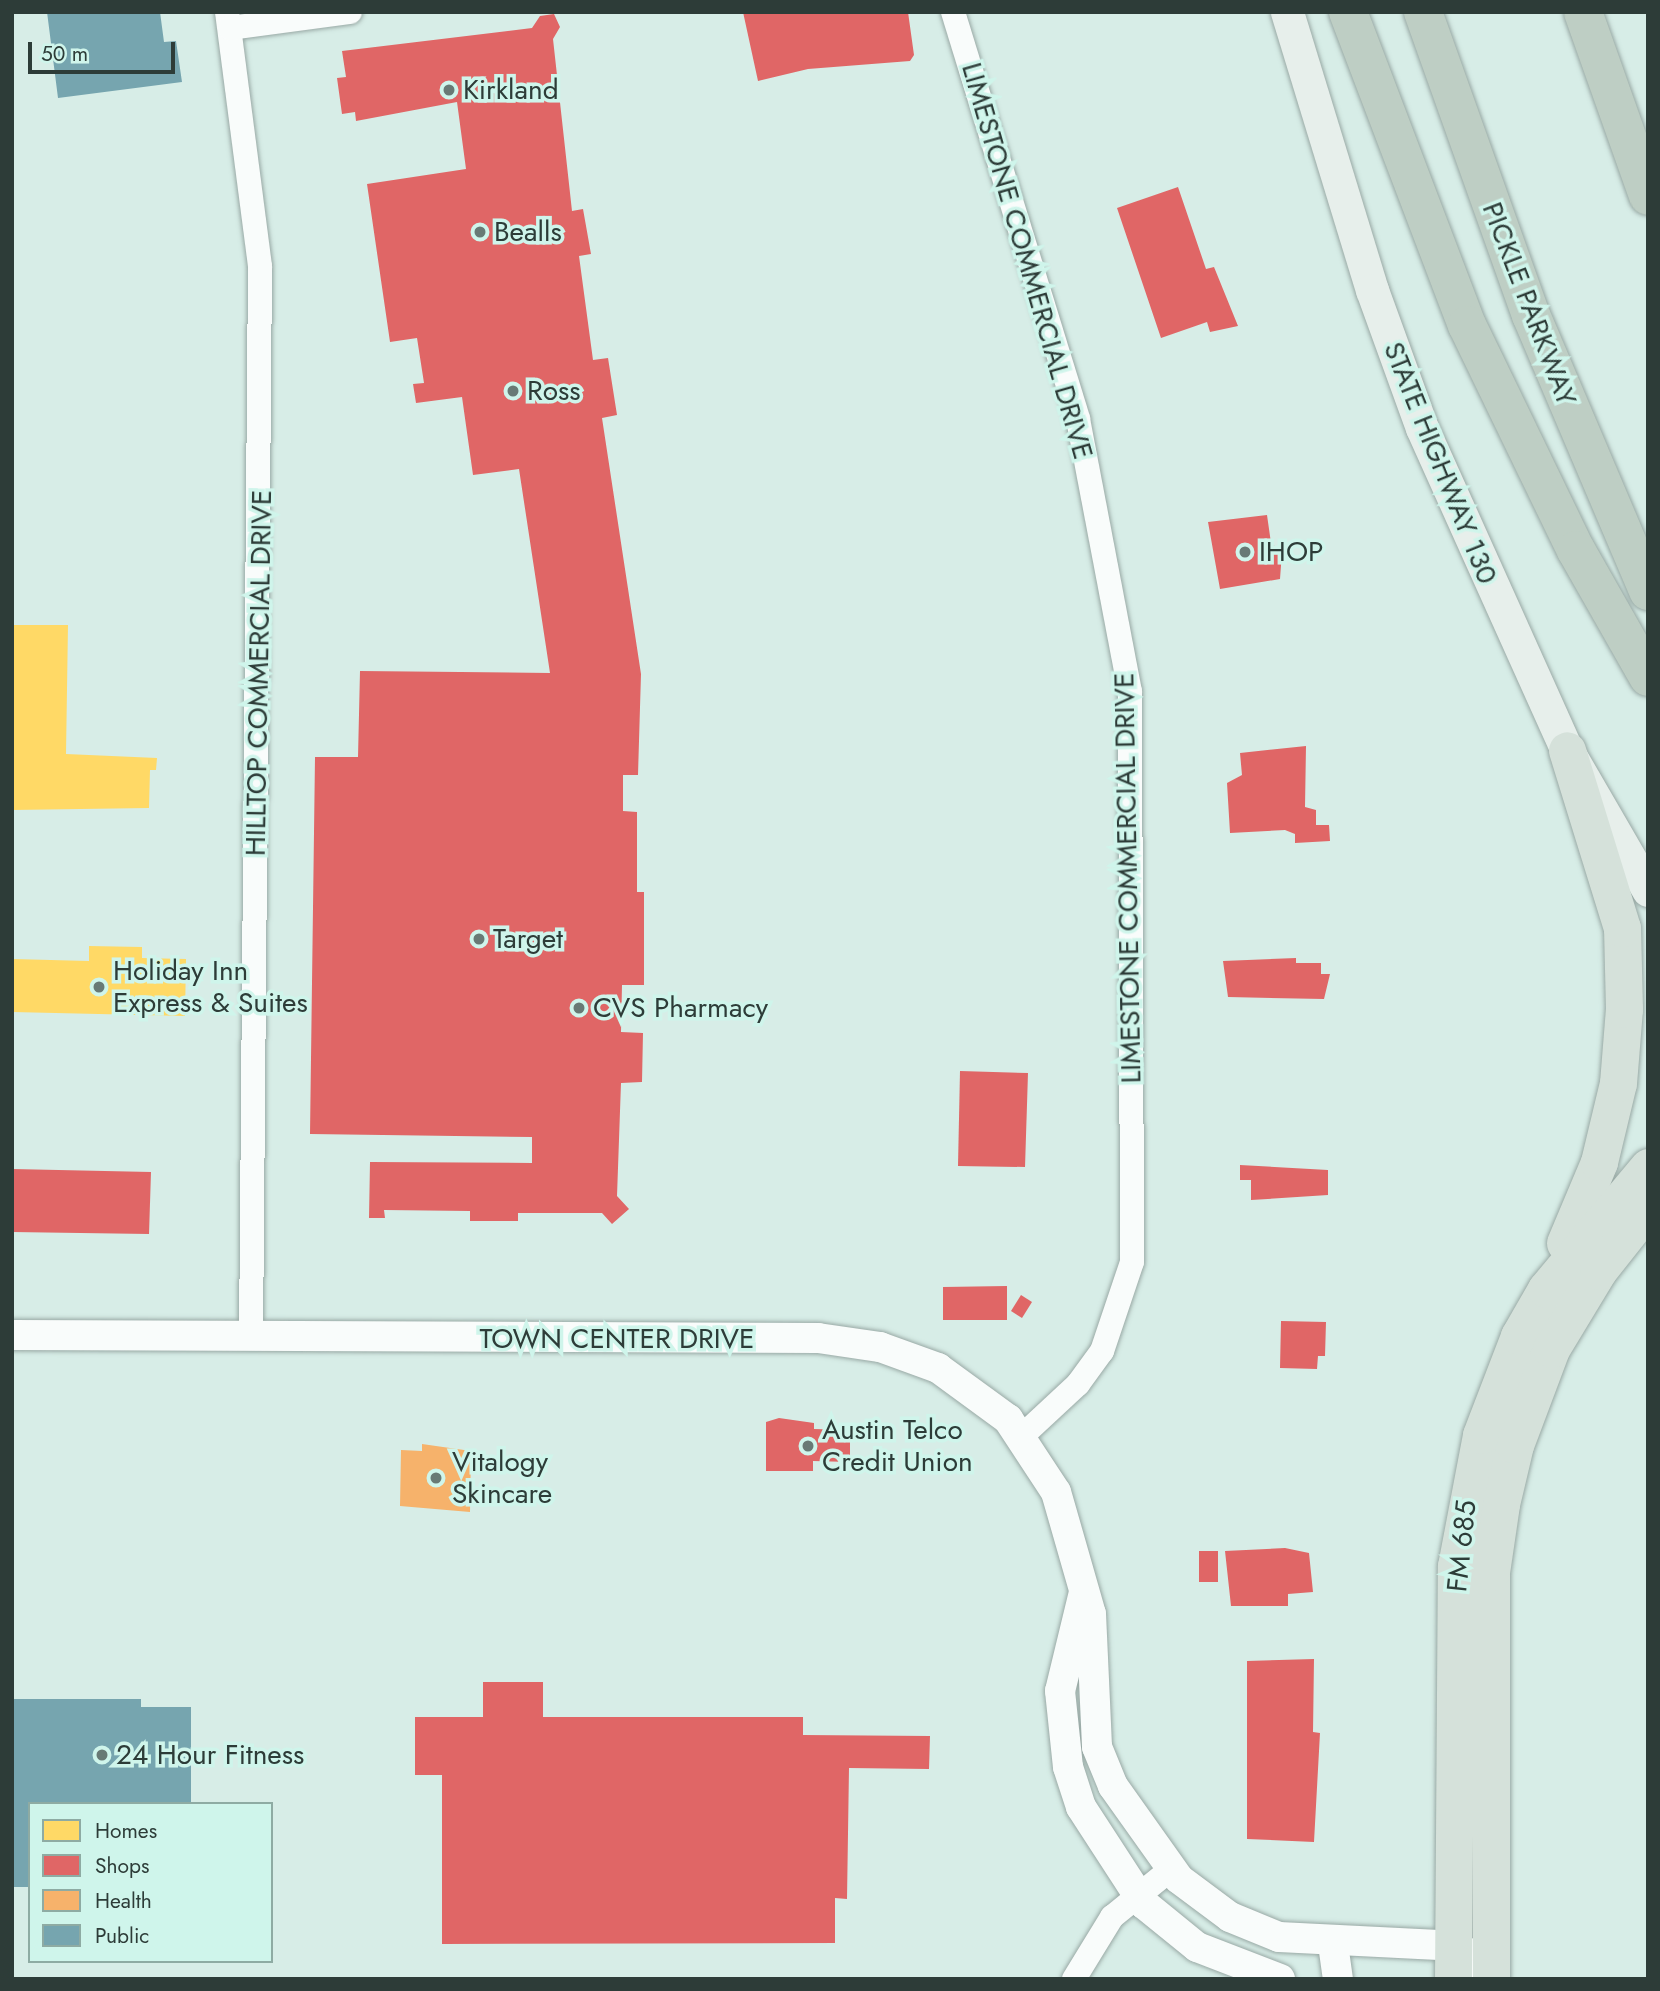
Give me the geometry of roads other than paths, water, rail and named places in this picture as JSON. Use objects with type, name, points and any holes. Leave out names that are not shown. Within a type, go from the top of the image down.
[{"type":"highway","points":[[1348,12],[1467,325],[1576,550],[1648,677]]},
{"type":"highway","name":"PICKLE PARKWAY","points":[[1423,12],[1531,315],[1648,591]]},
{"type":"highway","points":[[1583,12],[1648,196]]},
{"type":"main road","name":"STATE HIGHWAY 130","points":[[1287,12],[1372,290],[1422,428],[1567,750],[1648,890]]},
{"type":"main road","name":"FM 685","points":[[1453,1962],[1461,1528],[1485,1423],[1519,1336],[1546,1289],[1599,1162],[1618,1083],[1624,1009],[1622,928],[1567,750]]},
{"type":"main road","name":"FM 685","points":[[1546,1289],[1648,1167]]},
{"type":"main road","name":"FM 685","points":[[1484,1974],[1491,1572],[1501,1504],[1551,1349],[1598,1271],[1648,1208]]},
{"type":"street","points":[[228,20],[350,12]]},
{"type":"street","name":"LIMESTONE COMMERCIAL DRIVE","points":[[953,12],[1078,419],[1130,691],[1132,1262],[1102,1351],[1078,1384],[1023,1436]]},
{"type":"street","name":"HILLTOP COMMERCIAL DRIVE","points":[[228,20],[260,266],[250,1336]]},
{"type":"street","name":"TOWN CENTER DRIVE","points":[[12,1335],[817,1338],[880,1347],[938,1368],[1023,1436],[1056,1492],[1084,1592],[1097,1656],[1091,1692],[1097,1747],[1113,1786],[1171,1869],[1230,1917],[1279,1937],[1453,1962],[1484,1974]]},
{"type":"street","name":"TOWN CENTER DRIVE","points":[[1084,1592],[1060,1691],[1068,1767],[1081,1807],[1138,1896],[1197,1947],[1280,1979]]},
{"type":"street","points":[[1060,1691],[1091,1692]]},
{"type":"street","points":[[1074,1979],[1112,1917],[1171,1869]]},
{"type":"street","points":[[1333,1944],[1338,1979]]},
{"type":"place","name":"Kirkland","points":[[449,90]]},
{"type":"place","name":"Bealls","points":[[480,232]]},
{"type":"place","name":"Ross","points":[[513,391]]},
{"type":"place","name":"IHOP","points":[[1245,552]]},
{"type":"place","name":"Target","points":[[479,939]]},
{"type":"place","name":"Holiday Inn Express & Suites","points":[[99,987]]},
{"type":"place","name":"CVS Pharmacy","points":[[579,1008]]},
{"type":"place","name":"Austin Telco Credit Union","points":[[808,1446]]},
{"type":"place","name":"Vitalogy Skincare","points":[[436,1478]]},
{"type":"place","name":"24 Hour Fitness","points":[[102,1755]]}]
